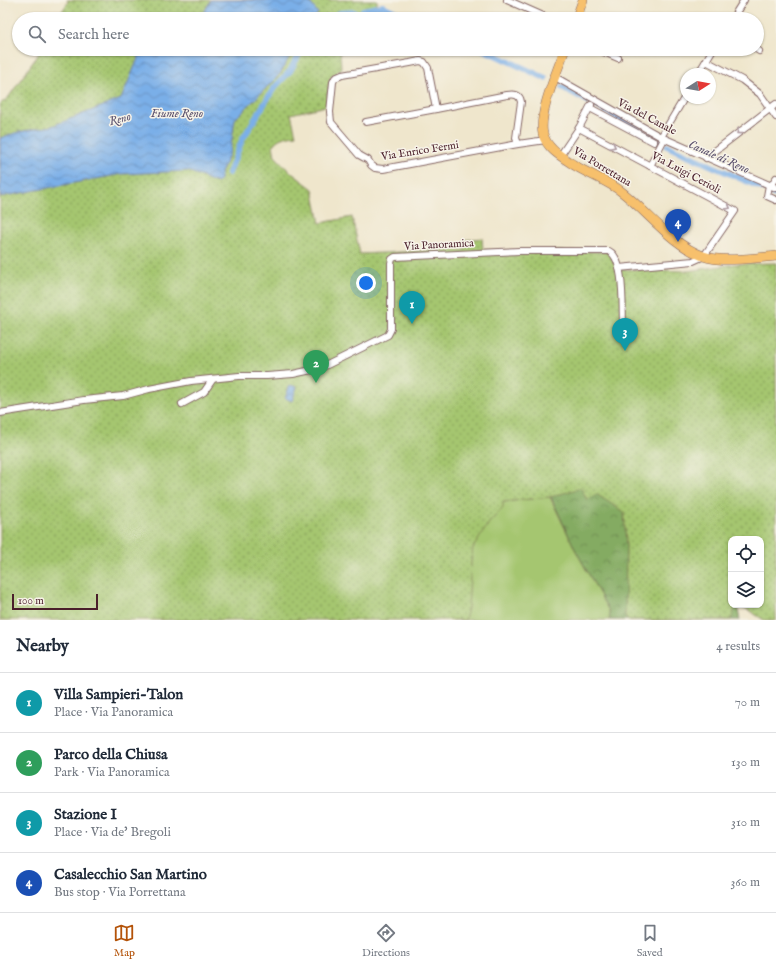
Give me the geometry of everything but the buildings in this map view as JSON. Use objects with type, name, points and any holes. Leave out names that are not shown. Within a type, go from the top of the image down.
[{"type":"main road","points":[[579,12],[583,0]]},
{"type":"main road","points":[[546,140],[542,129],[543,116],[562,56]]},
{"type":"main road","name":"Via Porrettana","points":[[546,140],[560,156],[621,191],[678,242],[692,251],[704,256],[728,259],[776,256]]},
{"type":"street","points":[[507,0],[534,12]]},
{"type":"street","points":[[736,12],[744,0]]},
{"type":"street","points":[[613,56],[618,58]]},
{"type":"street","points":[[701,68],[709,56]]},
{"type":"street","points":[[706,60],[742,80],[760,94],[773,106],[776,117]]},
{"type":"street","name":"Via Enrico Fermi","points":[[436,109],[428,68],[424,62],[420,61],[338,76],[333,82],[330,112],[331,122],[359,155],[368,160],[371,166],[375,168],[383,169],[518,144]]},
{"type":"street","name":"Via del Canale","points":[[555,77],[594,101],[662,138],[772,186]]},
{"type":"street","points":[[366,122],[507,95],[516,95],[521,100],[516,138],[518,144],[546,140]]},
{"type":"street","points":[[560,156],[579,128],[594,101]]},
{"type":"street","points":[[650,166],[662,138],[681,104]]},
{"type":"street","points":[[706,158],[773,106]]},
{"type":"street","points":[[590,108],[654,142]]},
{"type":"street","name":"Via Luigi Cerioli","points":[[579,128],[735,211],[704,256]]},
{"type":"street","points":[[776,178],[767,196],[776,200]]},
{"type":"street","name":"Via Panoramica","points":[[0,413],[84,400],[123,396],[191,380],[293,374],[321,368],[388,335],[391,329],[391,263],[392,259],[395,257],[519,251],[606,250],[612,252],[615,256],[619,268]]},
{"type":"street","points":[[623,324],[619,268],[694,261],[704,256]]},
{"type":"street","points":[[182,404],[204,392],[213,379]]},
{"type":"green space","points":[[67,0],[377,0],[377,12],[62,12],[68,2]]},
{"type":"green space","points":[[37,56],[340,56],[341,69],[330,78],[326,106],[291,114],[296,135],[287,136],[280,139],[273,145],[275,156],[289,171],[313,189],[320,223],[352,217],[360,254],[465,250],[464,240],[482,238],[483,250],[609,252],[615,266],[618,269],[688,271],[735,264],[776,263],[776,620],[764,620],[745,608],[764,608],[764,536],[728,536],[728,608],[735,608],[731,620],[628,620],[625,616],[626,547],[624,512],[596,494],[587,500],[581,488],[550,497],[503,502],[503,508],[489,523],[473,548],[468,608],[465,620],[0,620],[0,104],[8,98]]},
{"type":"green space","points":[[586,486],[728,538],[728,608],[738,608],[740,620],[610,620],[609,611],[575,549],[550,495]]},
{"type":"green space","points":[[550,497],[575,549],[609,611],[610,620],[451,620],[458,556],[503,502]]},
{"type":"water","points":[[211,0],[308,0],[317,12],[204,12]]},
{"type":"water","name":"Fiume Reno","points":[[139,56],[290,56],[280,74],[235,119],[230,152],[220,179],[217,183],[188,171],[122,174],[0,197],[0,138],[18,132],[52,126],[121,99]]},
{"type":"water","points":[[290,385],[297,387],[292,401],[285,398]]},
{"type":"waterway","points":[[363,10],[383,6],[395,12]]},
{"type":"waterway","points":[[229,173],[242,140],[274,88],[290,71],[298,56]]},
{"type":"waterway","points":[[497,56],[545,78]]},
{"type":"waterway","points":[[562,87],[588,101]]},
{"type":"waterway","points":[[597,106],[659,141]]},
{"type":"waterway","name":"Canale di Reno","points":[[667,146],[762,188]]},
{"type":"place","name":"Casalecchio San Martino","points":[[678,242]]},
{"type":"place","name":"Villa Sampieri-Talon","points":[[412,324]]},
{"type":"place","name":"Stazione I","points":[[625,351]]},
{"type":"place","name":"Parco della Chiusa","points":[[316,383]]},
{"type":"water label","name":"Reno","points":[[120,119]]}]
